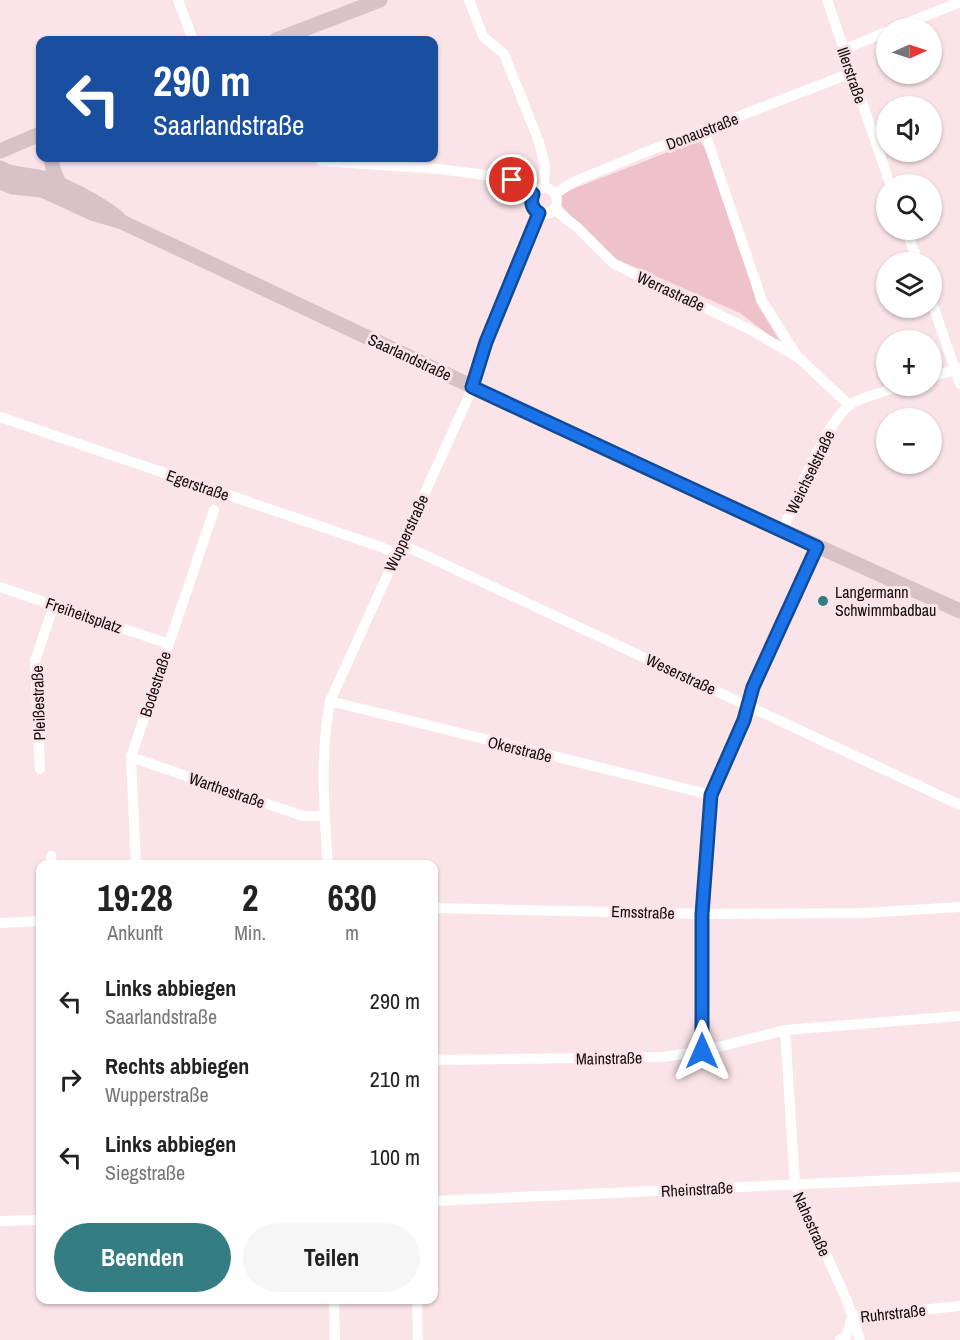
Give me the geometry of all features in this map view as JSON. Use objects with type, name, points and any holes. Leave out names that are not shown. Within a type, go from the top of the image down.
[{"type":"street","points":[[178,0],[192,36]]},
{"type":"street","points":[[286,36],[380,0]]},
{"type":"street","points":[[469,0],[483,36],[504,54],[539,142],[545,166],[544,188]]},
{"type":"street","name":"Illerstraße","points":[[827,0],[886,174]]},
{"type":"street","points":[[920,18],[960,2]]},
{"type":"street","points":[[843,50],[876,36]]},
{"type":"street","name":"Donaustraße","points":[[555,194],[573,182],[851,73]]},
{"type":"street","name":"Werrastraße","points":[[704,130],[762,301],[799,358]]},
{"type":"street","points":[[0,151],[36,136]]},
{"type":"street","points":[[51,162],[60,186]]},
{"type":"street","points":[[336,162],[439,169],[494,176],[522,185],[533,194]]},
{"type":"street","name":"Saarlandstraße","points":[[0,168],[17,176],[41,178],[60,186],[102,206],[122,222]]},
{"type":"street","name":"Saarlandstraße","points":[[0,182],[13,187],[42,190],[92,213],[122,222],[472,387],[960,612]]},
{"type":"street","points":[[544,188],[549,188],[555,194],[557,201],[554,209],[549,213],[539,213],[531,203],[533,194],[544,188]]},
{"type":"street","name":"Werrastraße","points":[[554,209],[578,228],[614,264],[751,330],[799,358],[849,405]]},
{"type":"street","name":"Wupperstraße","points":[[328,860],[324,816],[327,719],[330,702],[472,387],[486,342],[539,213]]},
{"type":"street","points":[[938,318],[957,368],[960,384]]},
{"type":"street","points":[[942,373],[957,368]]},
{"type":"street","points":[[849,405],[876,396]]},
{"type":"street","name":"Weichselstraße","points":[[783,531],[790,511],[829,429],[849,405]]},
{"type":"street","name":"Egerstraße","points":[[0,417],[381,547],[399,549]]},
{"type":"street","name":"Bodestraße","points":[[135,860],[131,758],[214,510]]},
{"type":"street","points":[[702,1051],[702,914],[711,795],[744,720],[753,687],[817,547]]},
{"type":"street","name":"Weserstraße","points":[[399,549],[747,705],[960,806]]},
{"type":"street","name":"Freiheitsplatz","points":[[0,587],[169,644]]},
{"type":"street","name":"Pleißestraße","points":[[40,769],[35,661],[54,605]]},
{"type":"street","name":"Okerstraße","points":[[330,702],[711,795]]},
{"type":"street","name":"Warthestraße","points":[[131,758],[303,816],[324,816]]},
{"type":"street","name":"Emsstraße","points":[[438,908],[702,914],[863,913],[960,907]]},
{"type":"street","points":[[0,923],[36,921]]},
{"type":"street","name":"Mainstraße","points":[[438,1060],[663,1057],[702,1051],[785,1030],[960,1016]]},
{"type":"street","name":"Nahestraße","points":[[785,1030],[795,1185],[860,1340]]},
{"type":"street","name":"Rheinstraße","points":[[438,1201],[960,1177]]},
{"type":"street","points":[[0,1221],[36,1220]]},
{"type":"street","points":[[334,1304],[335,1340]]},
{"type":"street","points":[[417,1304],[418,1340]]},
{"type":"street","name":"Ruhrstraße","points":[[840,1340],[846,1335],[852,1317],[960,1305]]},
{"type":"shaded area","points":[[699,140],[705,148],[746,264],[756,302],[782,345],[740,313],[614,258],[559,203],[560,194]]},
{"type":"place","name":"Langermann Schwimmbadbau","points":[[823,601]]},
{"type":"route","points":[[512,180],[533,194],[531,203],[539,213],[486,342],[480,368],[472,387],[817,547],[753,687],[744,720],[711,795],[702,914],[702,1051]]}]
